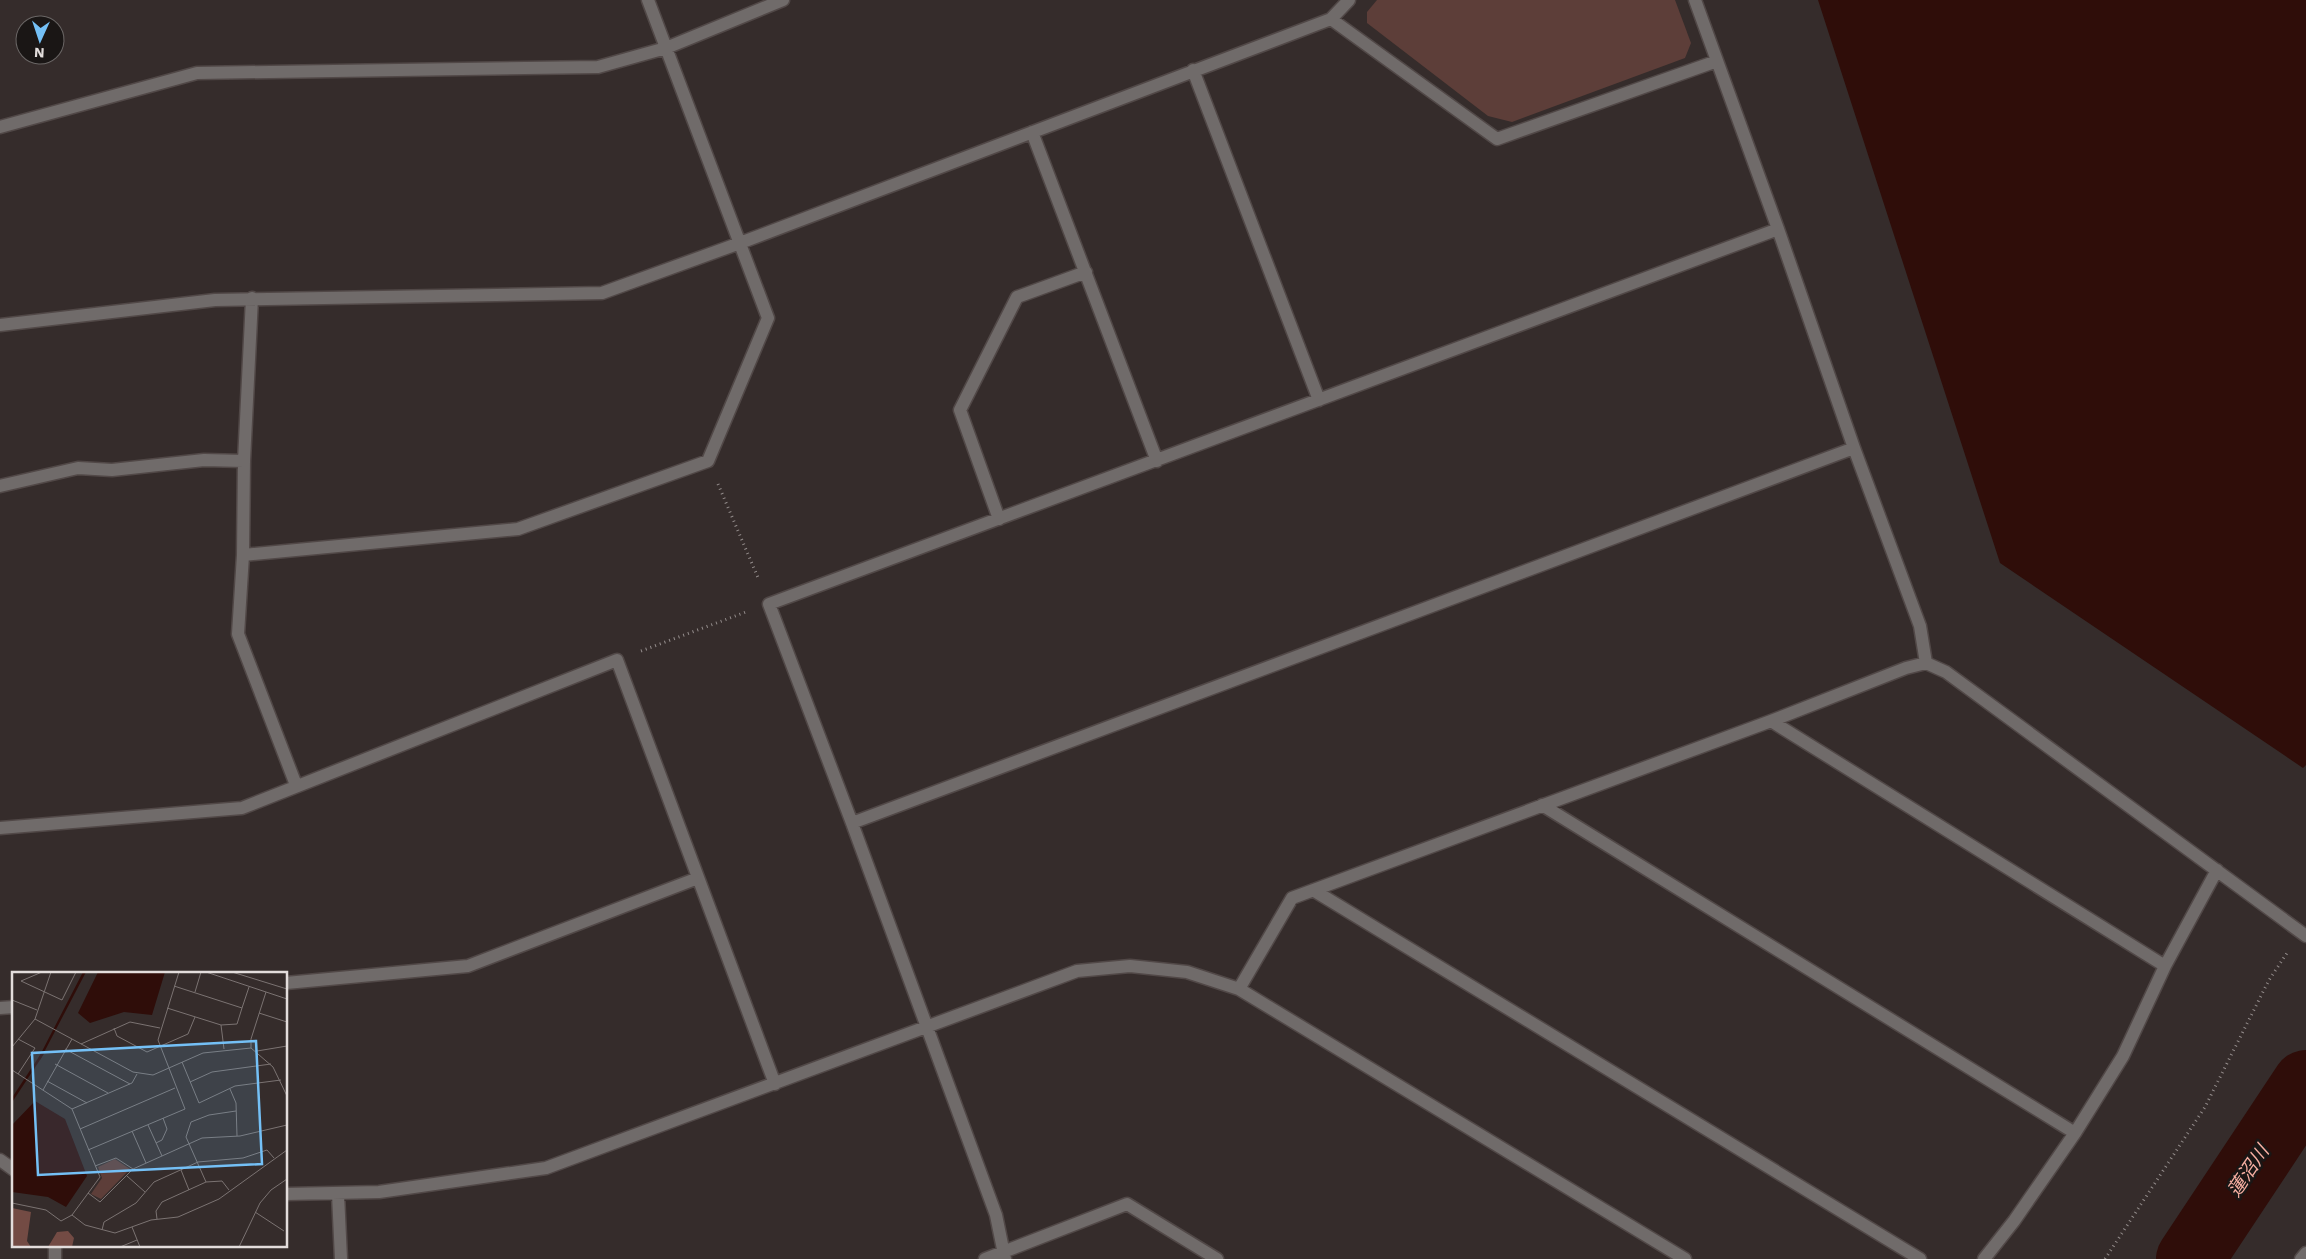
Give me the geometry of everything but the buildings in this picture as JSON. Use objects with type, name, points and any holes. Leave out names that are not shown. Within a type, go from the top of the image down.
[{"type":"street","points":[[243,555],[518,529],[708,461],[768,318],[648,0]]},
{"type":"street","points":[[0,127],[197,73],[598,67],[666,48],[783,0]]},
{"type":"street","points":[[0,325],[215,300],[252,298],[602,293],[740,243],[1331,19],[1348,0]]},
{"type":"street","points":[[1696,0],[1854,448],[1920,626],[1926,663]]},
{"type":"street","points":[[1331,19],[1497,140],[1717,61]]},
{"type":"street","points":[[1193,70],[1319,400]]},
{"type":"street","points":[[1032,132],[1157,461]]},
{"type":"street","points":[[1005,1255],[996,1215],[852,823],[769,604],[1778,229]]},
{"type":"street","points":[[999,519],[960,410],[1017,297],[1086,272]]},
{"type":"street","points":[[252,298],[244,460],[243,555],[238,634],[296,785]]},
{"type":"street","points":[[852,823],[1854,448]]},
{"type":"street","points":[[0,486],[78,468],[112,470],[204,460],[244,460]]},
{"type":"street","points":[[0,828],[242,808],[296,785],[617,660],[775,1084]]},
{"type":"street","points":[[1239,989],[1292,898],[1770,721],[1906,668],[1926,663],[1946,672],[2303,934]]},
{"type":"street","points":[[1770,721],[2165,966]]},
{"type":"street","points":[[1542,806],[2075,1133]]},
{"type":"street","points":[[1984,1259],[2014,1221],[2075,1133],[2123,1056],[2165,966],[2217,870]]},
{"type":"street","points":[[288,983],[468,966],[698,878]]},
{"type":"street","points":[[1313,890],[1920,1259]]},
{"type":"street","points":[[288,1194],[379,1192],[546,1168],[775,1084],[927,1025],[1077,971],[1130,966],[1187,972],[1239,989],[1685,1259]]},
{"type":"street","points":[[0,1160],[12,1169]]},
{"type":"street","points":[[338,1194],[341,1259]]},
{"type":"street","points":[[985,1259],[1005,1255],[1127,1204],[1218,1259]]},
{"type":"street","points":[[54,1259],[55,1246]]},
{"type":"street","points":[[2301,1259],[2306,1253]]},
{"type":"path","points":[[617,660],[769,604],[708,461]]},
{"type":"path","points":[[2105,1259],[2205,1107],[2269,980],[2303,934]]},
{"type":"shaded area","points":[[1377,0],[1675,0],[1691,43],[1685,58],[1512,122],[1488,116],[1367,23],[1367,12]]},
{"type":"shaded area","points":[[1818,0],[2306,0],[2306,765],[2303,768],[2000,563]]},
{"type":"shaded area","points":[[2228,1178],[2249,1193],[2206,1259],[2174,1259]]},
{"type":"waterway","name":"蓮沼川","points":[[2190,1259],[2306,1084]]}]
